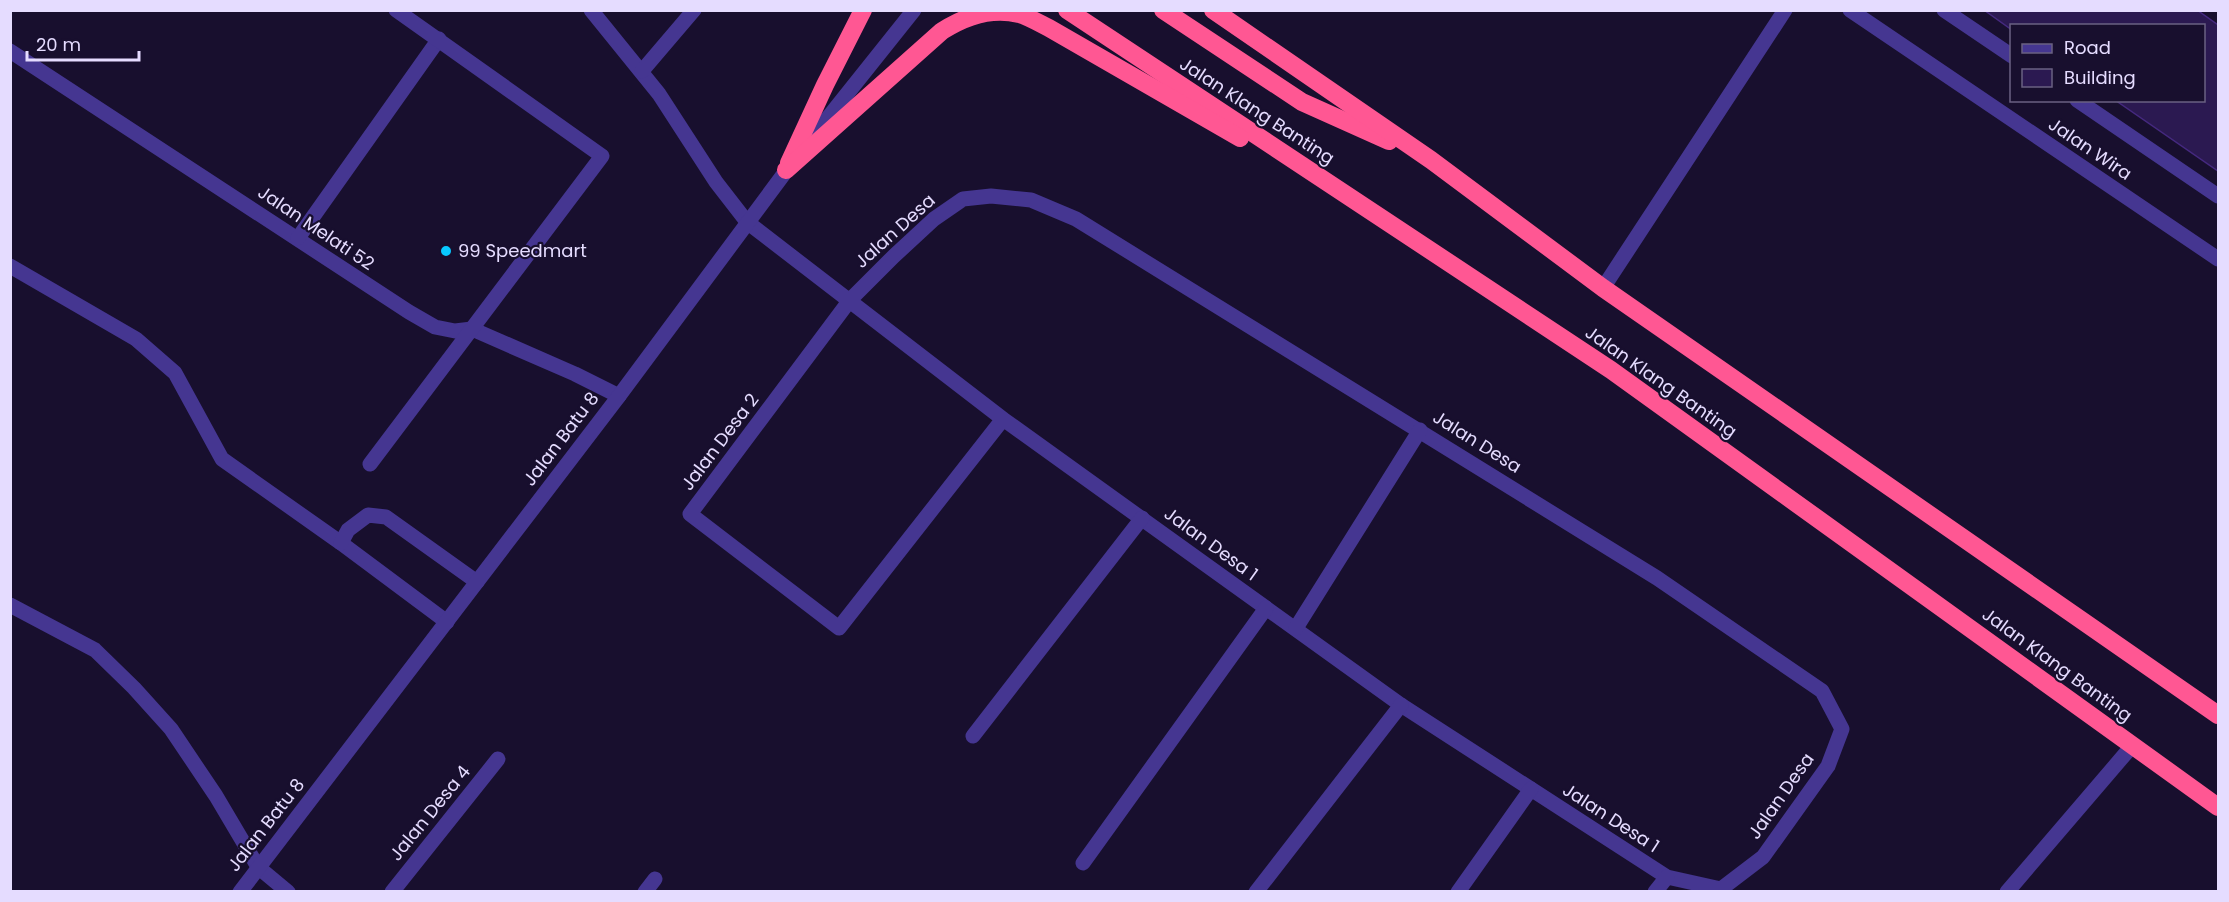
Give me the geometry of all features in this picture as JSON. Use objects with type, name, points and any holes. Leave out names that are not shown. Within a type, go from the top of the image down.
[{"type":"highway","points":[[786,170],[863,10]]},
{"type":"highway","name":"Jalan Klang Banting","points":[[1067,10],[1611,370],[2218,807]]},
{"type":"highway","points":[[1163,10],[1302,102],[1431,160]]},
{"type":"highway","points":[[1213,10],[1431,160],[1603,288],[2218,714]]},
{"type":"highway","points":[[786,170],[942,31],[965,17],[990,13],[1018,14],[1059,34],[1413,239]]},
{"type":"street","points":[[370,464],[602,156],[396,10]]},
{"type":"street","points":[[642,72],[694,10]]},
{"type":"street","name":"Jalan Batu 8","points":[[240,891],[619,396],[786,170],[914,10]]},
{"type":"street","points":[[1603,288],[1785,10]]},
{"type":"street","name":"Jalan Wira","points":[[1850,10],[2218,259]]},
{"type":"street","points":[[1944,10],[2010,55]]},
{"type":"street","name":"Jalan Desa 1","points":[[594,11],[659,94],[716,182],[747,222],[1003,419],[1401,705],[1667,877]]},
{"type":"street","points":[[298,238],[439,39]]},
{"type":"street","name":"Jalan Melati 52","points":[[10,51],[298,238],[370,288],[435,327],[455,331],[472,329],[619,396]]},
{"type":"street","points":[[2080,102],[2218,196]]},
{"type":"street","name":"Jalan Desa","points":[[850,300],[934,219],[963,198],[991,196],[1031,200],[1076,219],[1420,430],[1657,578],[1822,691],[1842,729],[1828,766],[1763,857],[1721,890],[1667,877]]},
{"type":"street","points":[[10,266],[136,339],[175,373],[222,459],[447,622]]},
{"type":"street","name":"Jalan Desa 2","points":[[850,300],[690,514],[839,628],[1003,419]]},
{"type":"street","points":[[1296,628],[1420,430]]},
{"type":"street","points":[[341,543],[348,530],[368,515],[386,517],[477,582]]},
{"type":"street","points":[[973,736],[1142,518]]},
{"type":"street","points":[[10,605],[95,650],[134,688],[171,729],[216,796],[258,867],[288,891]]},
{"type":"street","points":[[1083,863],[1266,608]]},
{"type":"street","points":[[1256,891],[1401,705]]},
{"type":"street","points":[[2007,891],[2132,746]]},
{"type":"street","name":"Jalan Desa 4","points":[[392,891],[498,759]]},
{"type":"street","points":[[1458,891],[1531,789]]},
{"type":"street","points":[[1655,891],[1667,877]]},
{"type":"street","points":[[645,891],[655,879]]},
{"type":"building","points":[[1984,10],[2197,10],[2218,25],[2218,171],[2118,102],[2205,102],[2205,24],[2010,24],[2010,29]]},
{"type":"place","name":"99 Speedmart","points":[[446,251]]}]
